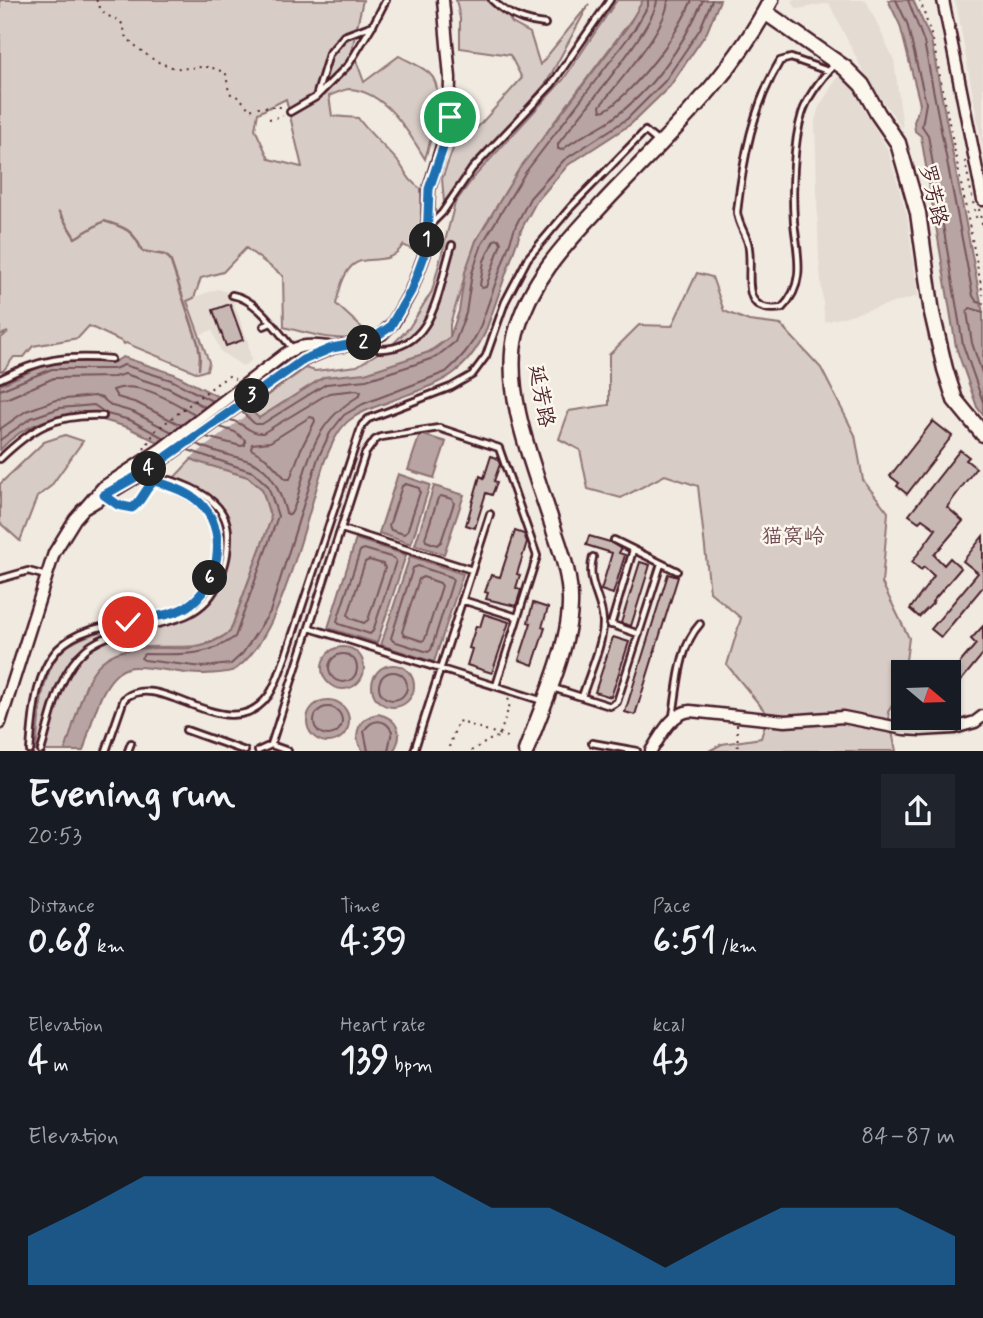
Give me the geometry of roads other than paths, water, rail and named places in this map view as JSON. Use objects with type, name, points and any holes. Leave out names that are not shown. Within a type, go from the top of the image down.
[{"type":"main road","name":"罗芳路","points":[[768,6],[833,67],[862,85],[898,143],[918,213],[932,313],[945,369],[955,400],[983,435]]},
{"type":"main road","name":"延芳路","points":[[526,751],[568,625],[570,605],[561,549],[519,416],[513,373],[516,335],[523,310],[544,270],[572,237],[723,76],[768,6]]},
{"type":"street","points":[[0,723],[47,576],[61,540],[82,510],[303,360],[332,348],[369,341],[390,327],[411,291],[424,256],[429,189],[445,142],[450,117],[450,78],[443,0]]},
{"type":"street","points":[[943,0],[983,200]]},
{"type":"street","points":[[164,453],[245,385],[293,349],[308,345],[332,348]]},
{"type":"street","points":[[651,751],[673,719],[681,712],[690,711],[785,721],[843,716],[921,730],[954,727],[975,722],[983,716]]},
{"type":"lane","points":[[290,112],[316,97],[349,64],[386,0]]},
{"type":"lane","points":[[492,0],[527,22],[545,24]]},
{"type":"lane","points":[[428,228],[472,169],[552,84],[610,0]]},
{"type":"lane","points":[[316,97],[330,54],[344,36],[373,25]]},
{"type":"lane","points":[[791,58],[833,67],[820,80],[802,113],[798,137],[794,219],[798,283],[793,298],[782,308],[762,309],[758,307],[751,293],[748,244],[738,223],[737,212],[760,99],[780,61],[791,58]]},
{"type":"lane","points":[[106,751],[124,699],[136,692],[154,693],[225,715],[245,713],[265,701],[286,655],[362,425],[368,419],[452,387],[472,375],[486,356],[515,280],[545,237],[645,131],[660,144]]},
{"type":"lane","points":[[369,341],[379,349],[392,348],[413,339],[427,325],[452,245]]},
{"type":"lane","points":[[232,295],[255,306],[293,349]]},
{"type":"lane","points":[[264,326],[271,323]]},
{"type":"lane","points":[[0,379],[53,358],[83,356],[111,359]]},
{"type":"lane","points":[[0,459],[21,438],[41,425],[60,419],[103,416]]},
{"type":"lane","points":[[271,746],[365,454],[375,440],[389,436],[439,428],[499,448],[537,556],[496,686]]},
{"type":"lane","points":[[41,751],[58,695],[73,662],[87,648],[124,630],[174,621],[197,611],[216,588],[229,557],[228,528],[212,500],[192,486],[170,480]]},
{"type":"lane","points":[[30,751],[36,698],[47,666],[60,648],[83,634],[178,611],[196,599],[208,582],[218,548],[211,517],[204,506],[189,494],[155,481],[140,503],[132,508],[118,505],[102,494]]},
{"type":"lane","points":[[414,751],[490,514]]},
{"type":"lane","points":[[342,529],[472,570]]},
{"type":"lane","points":[[614,540],[677,571]]},
{"type":"lane","points":[[611,625],[633,550]]},
{"type":"lane","points":[[582,697],[601,638],[603,622],[590,576],[593,557]]},
{"type":"lane","points":[[310,628],[505,689],[582,697],[610,706],[617,702],[661,564]]},
{"type":"lane","points":[[0,579],[28,572],[47,576]]},
{"type":"lane","points":[[462,600],[517,617]]},
{"type":"lane","points":[[603,622],[639,634]]},
{"type":"lane","points":[[673,719],[685,649],[700,624]]},
{"type":"lane","points":[[186,730],[245,751]]},
{"type":"lane","points":[[128,751],[131,743]]},
{"type":"lane","points":[[592,744],[638,751]]},
{"type":"lane","points":[[258,751],[271,746],[288,751]]},
{"type":"water","points":[[643,0],[720,0],[707,32],[670,86],[631,124],[568,165],[536,202],[522,228],[485,333],[466,362],[456,372],[432,385],[359,414],[339,432],[325,460],[280,603],[252,653],[236,669],[225,673],[196,674],[136,667],[124,669],[107,686],[100,699],[83,751],[65,751],[89,679],[108,657],[134,649],[196,647],[212,643],[230,632],[271,519],[262,489],[248,477],[198,462],[127,427],[103,420],[95,412],[43,421],[21,432],[0,450],[0,385],[51,362],[114,362],[123,357],[174,374],[234,405],[243,403],[259,418],[324,377],[365,373],[432,351],[450,337],[459,311],[465,272],[476,241],[519,169],[628,26]]},
{"type":"water","points":[[888,0],[913,0],[931,40],[983,313],[983,415],[977,407],[956,347],[921,136],[915,131],[914,122],[920,104],[900,25]]},
{"type":"water","points":[[420,434],[446,442],[434,478],[408,470]]},
{"type":"water","points":[[398,474],[430,485],[411,544],[379,533]]},
{"type":"water","points":[[434,486],[464,495],[444,554],[415,545]]},
{"type":"water","points":[[356,539],[406,555],[377,643],[328,628]]},
{"type":"water","points":[[410,556],[463,574],[434,662],[381,645]]},
{"type":"water","points":[[343,647],[358,653],[364,668],[358,683],[343,689],[328,683],[322,668],[328,653]]},
{"type":"water","points":[[393,665],[408,671],[414,686],[408,701],[393,707],[378,701],[372,686],[378,671]]},
{"type":"water","points":[[328,700],[343,706],[349,721],[343,736],[328,742],[313,736],[307,721],[313,706]]},
{"type":"water","points":[[378,714],[395,723],[399,733],[397,745],[393,751],[363,751],[359,745],[359,728],[366,719]]},
{"type":"waterway","points":[[59,212],[75,238],[104,221],[128,230],[136,238],[142,251],[165,255],[170,259],[198,343],[199,369]]},
{"type":"park label","name":"猫窝岭","points":[[793,537]]}]
